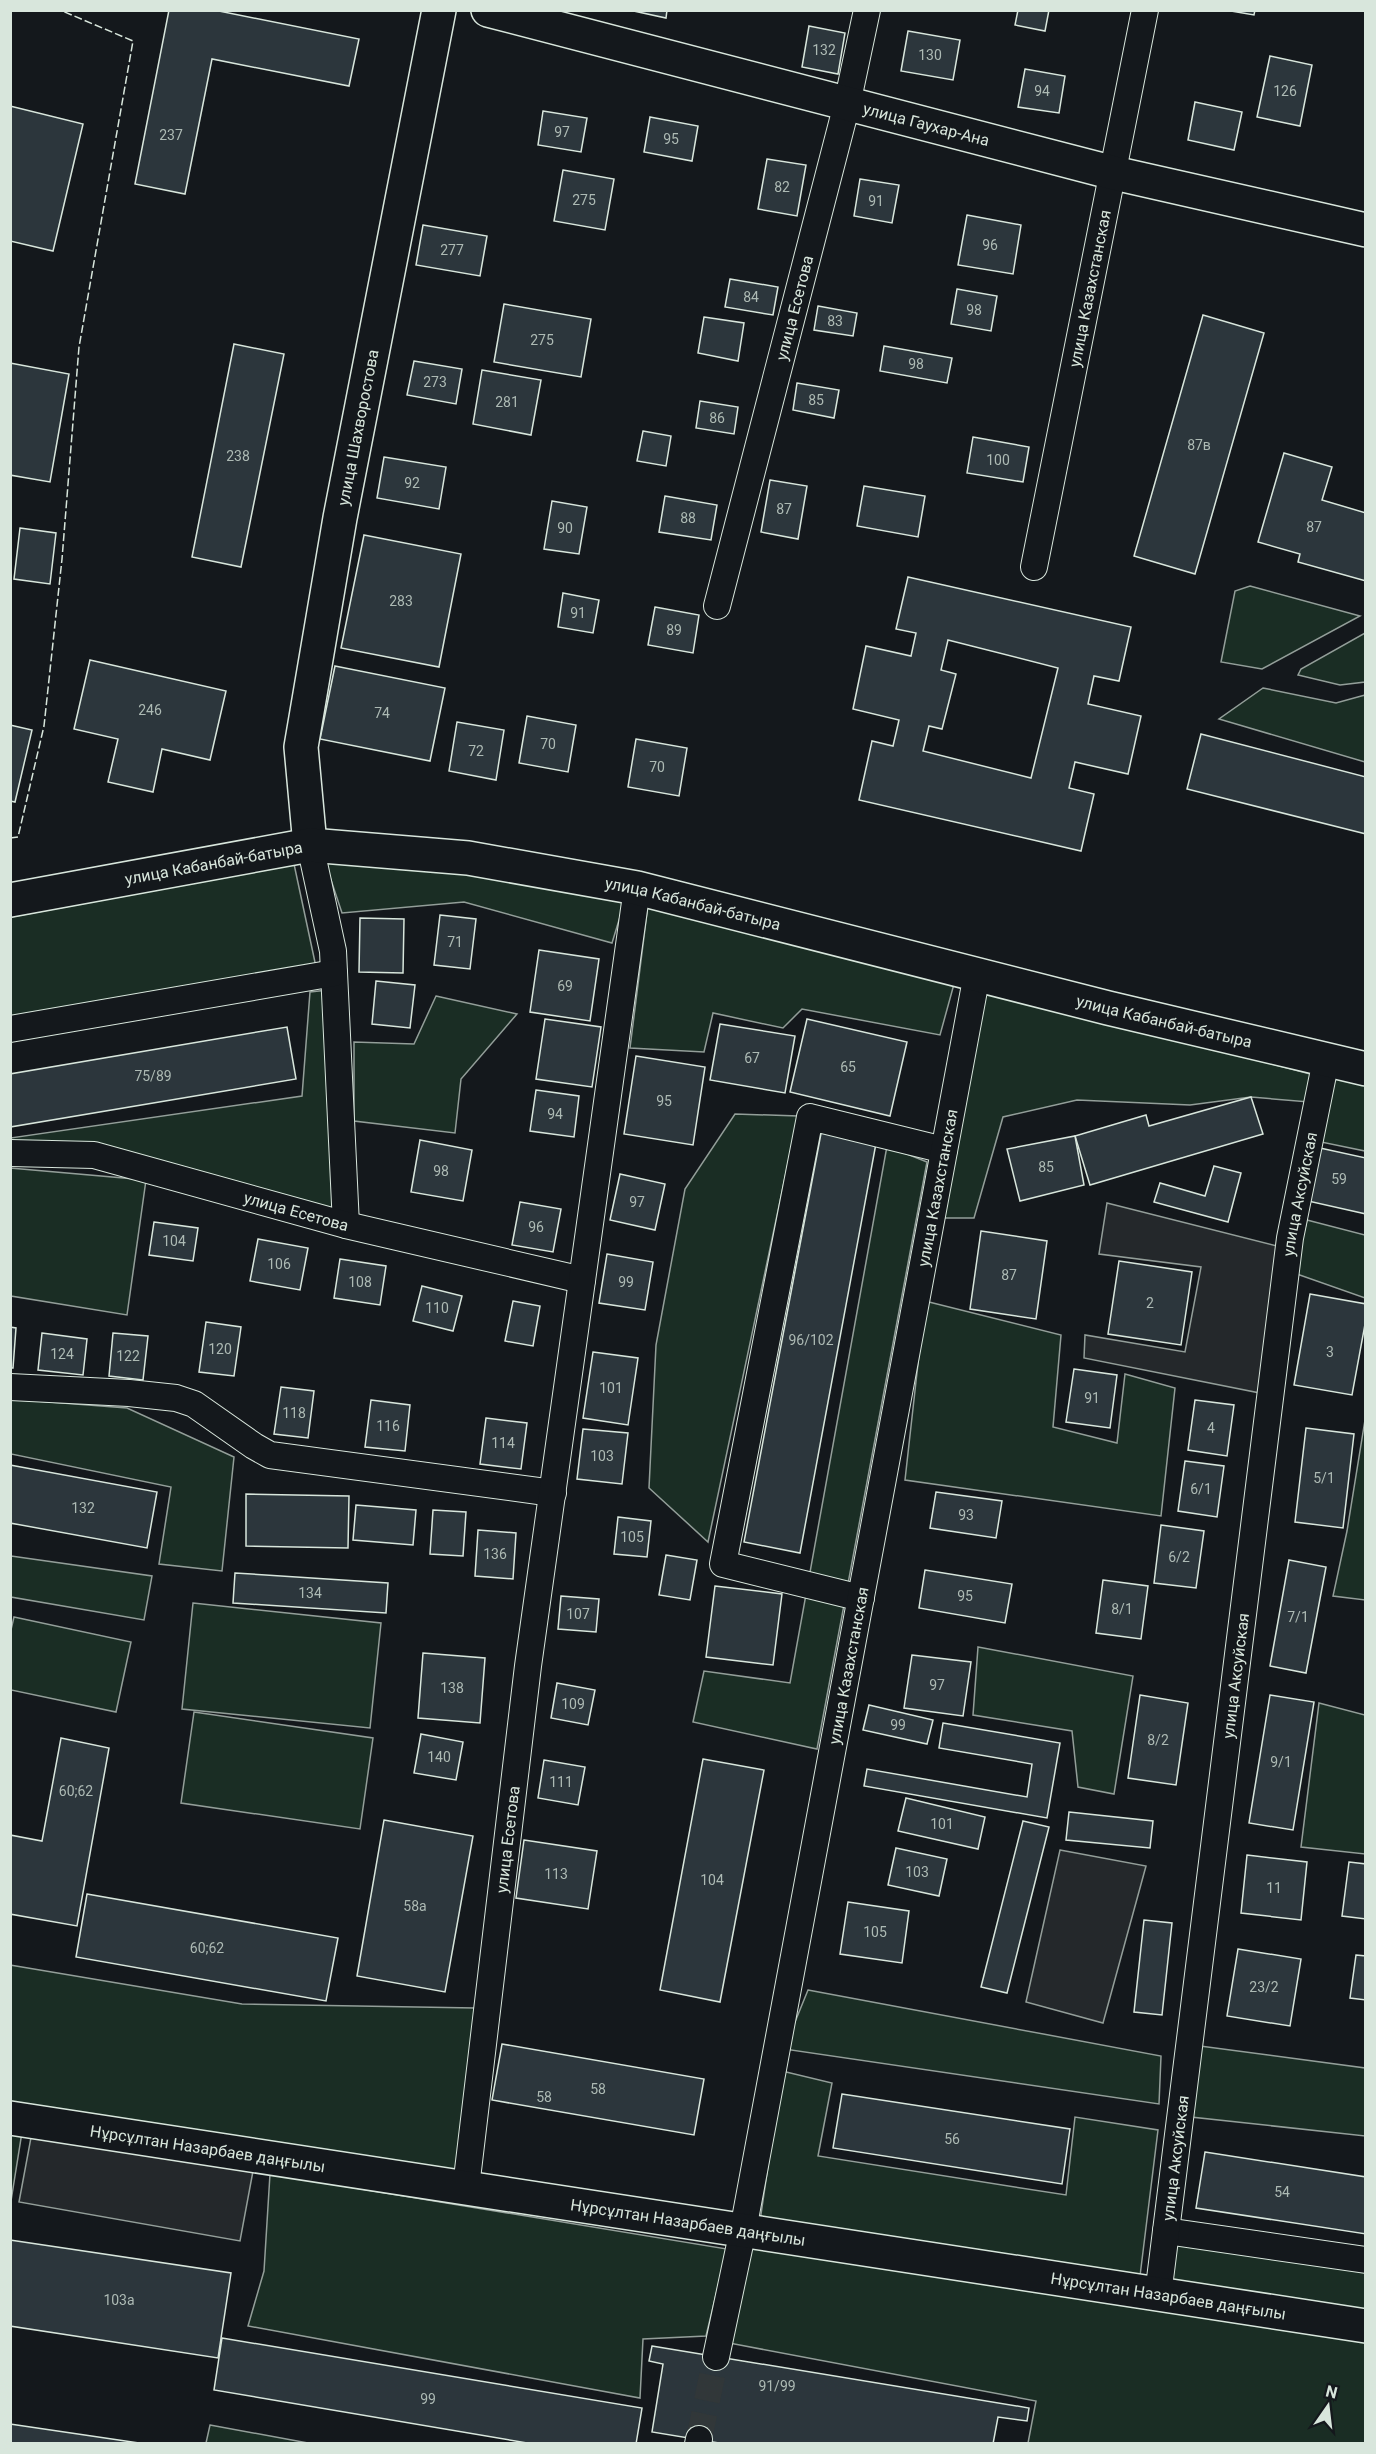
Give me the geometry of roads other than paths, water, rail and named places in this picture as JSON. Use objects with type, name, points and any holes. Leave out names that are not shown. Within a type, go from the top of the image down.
[{"type":"main road","name":"улица Шахворостова","points":[[310,845],[301,747],[340,518],[439,10]]},
{"type":"main road","name":"улица Гаухар-Ана","points":[[488,10],[1114,173],[1365,230]]},
{"type":"main road","name":"улица Кабанбай-батыра","points":[[10,900],[310,845],[468,858],[637,888],[1365,1069]]},
{"type":"main road","name":"Нұрсұлтан Назарбаев даңғылы","points":[[10,2118],[1365,2326]]},
{"type":"street","name":"улица Есетова","points":[[717,606],[848,104],[867,10]]},
{"type":"street","name":"улица Казахстанская","points":[[1035,567],[1145,10]]},
{"type":"street","points":[[310,845],[333,951],[346,1225]]},
{"type":"street","name":"улица Есетова","points":[[466,2187],[528,1666],[637,888]]},
{"type":"street","points":[[10,1029],[334,973]]},
{"type":"street","name":"улица Казахстанская","points":[[716,2356],[743,2230],[976,974]]},
{"type":"street","name":"улица Аксуйская","points":[[1158,2295],[1290,1238],[1326,1060]]},
{"type":"street","points":[[861,1598],[723,1564],[810,1117],[944,1150]]},
{"type":"street","name":"улица Есетова","points":[[10,1153],[94,1155],[346,1225],[582,1280]]},
{"type":"street","points":[[10,1387],[129,1393],[176,1398],[194,1404],[270,1455],[553,1493]]},
{"type":"street","points":[[1166,2231],[1365,2260]]},
{"type":"tunnel","points":[[699,2439],[716,2357]]}]
